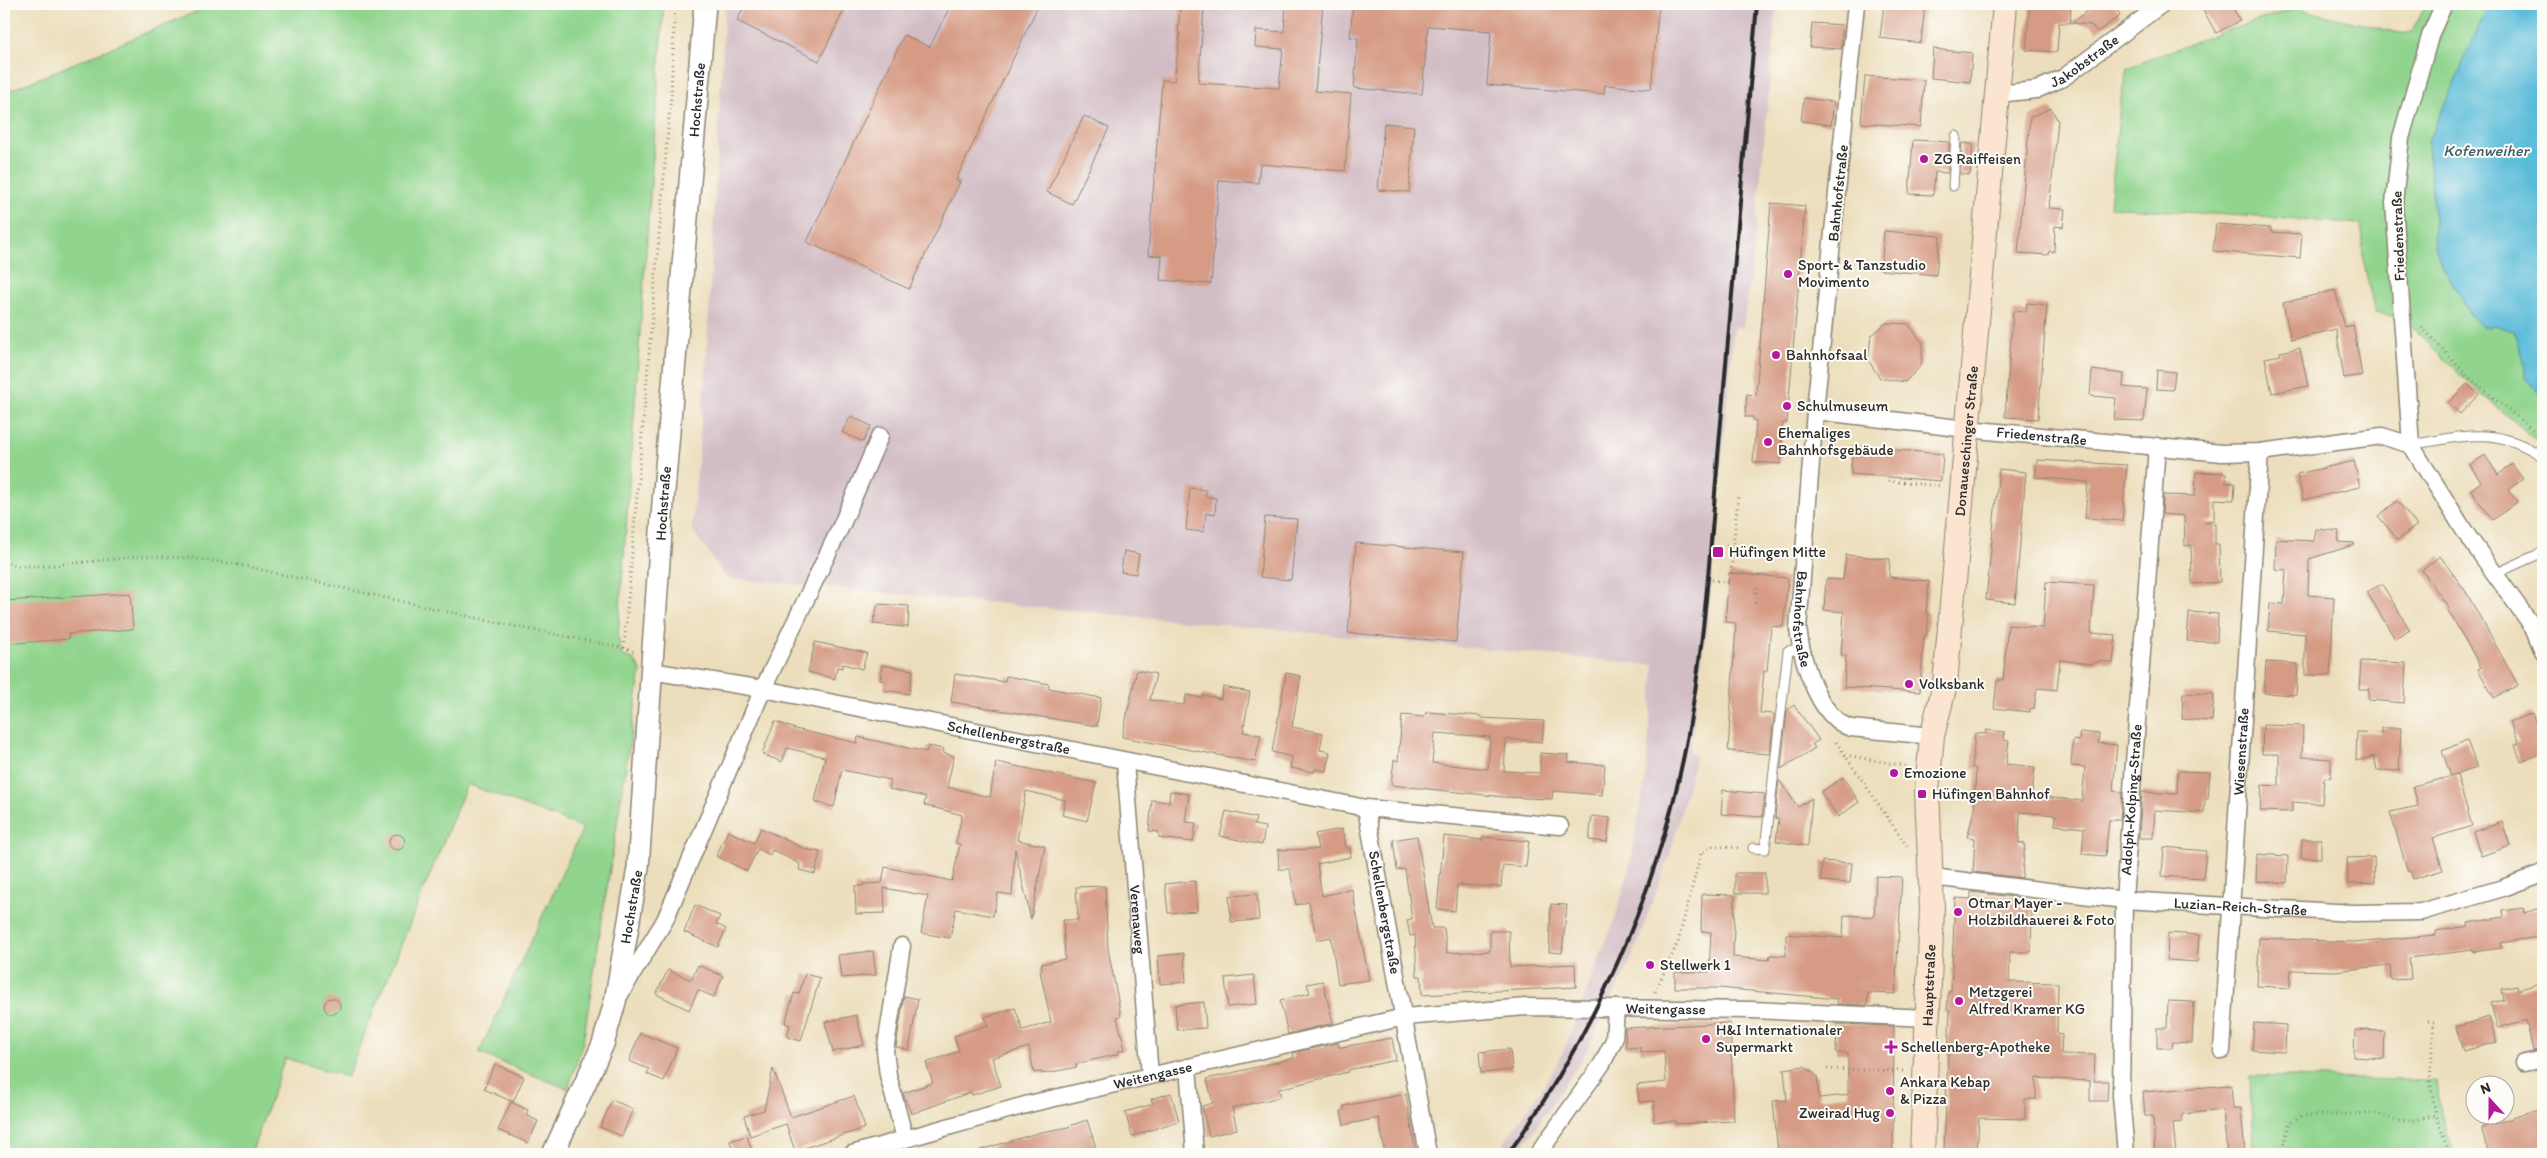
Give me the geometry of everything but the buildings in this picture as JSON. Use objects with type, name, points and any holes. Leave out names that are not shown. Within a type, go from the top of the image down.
[{"type":"main road","name":"Donaueschinger Straße","points":[[1931,866],[1927,800],[1932,736],[1945,684],[2005,4]]},
{"type":"main road","name":"Hauptstraße","points":[[1922,1151],[1928,1018],[1931,866]]},
{"type":"street","name":"Hochstraße","points":[[554,1154],[604,1044],[615,1002],[638,868],[663,503],[705,4]]},
{"type":"street","name":"Bahnhofstraße","points":[[1835,720],[1827,711],[1810,677],[1800,649],[1798,629],[1816,411],[1856,4]]},
{"type":"street","name":"Jakobstraße","points":[[1997,94],[2036,90],[2063,78],[2162,4]]},
{"type":"street","name":"Friedenstraße","points":[[2444,4],[2431,33],[2400,138],[2394,204],[2411,445],[2467,535],[2532,626],[2543,650]]},
{"type":"street","points":[[1816,411],[1967,429]]},
{"type":"street","name":"Friedenstraße","points":[[1967,429],[2222,453],[2260,452],[2382,436],[2411,445]]},
{"type":"street","name":"Hochstraße","points":[[615,1002],[665,920],[763,689],[842,524],[880,436]]},
{"type":"street","name":"Adolph-Kolping-Straße","points":[[2126,1154],[2121,1096],[2124,900],[2157,446]]},
{"type":"street","name":"Wiesenstraße","points":[[2222,1051],[2260,452]]},
{"type":"street","name":"Schellenbergstraße","points":[[652,666],[1125,762],[1366,808],[1560,826]]},
{"type":"street","points":[[1835,720],[1851,728],[1932,736]]},
{"type":"street","name":"Verenaweg","points":[[1125,762],[1150,1076]]},
{"type":"street","name":"Schellenbergstraße","points":[[1366,808],[1404,1017]]},
{"type":"street","name":"Luzian-Reich-Straße","points":[[1931,866],[2124,900],[2353,913],[2421,912],[2503,888],[2543,873]]},
{"type":"street","points":[[902,946],[885,1051],[888,1075],[904,1139]]},
{"type":"street","name":"Weitengasse","points":[[852,1154],[1029,1104],[1404,1017],[1526,1007],[1752,1010],[1928,1018]]},
{"type":"street","points":[[1538,1154],[1602,1064],[1614,1040],[1616,1008]]},
{"type":"street","points":[[1404,1017],[1428,1154]]},
{"type":"street","points":[[2524,1063],[2543,1059]]},
{"type":"street","points":[[1188,1067],[1195,1154]]},
{"type":"lane","points":[[1952,186],[1956,136]]},
{"type":"lane","points":[[2411,445],[2470,435],[2498,436],[2525,444],[2543,457]]},
{"type":"lane","points":[[2495,574],[2543,552]]},
{"type":"lane","points":[[1753,848],[1764,849],[1788,651],[1800,649]]},
{"type":"path","points":[[624,648],[671,104],[674,4]]},
{"type":"path","points":[[2401,298],[2430,338],[2466,375],[2543,439]]},
{"type":"path","points":[[1888,481],[1962,487]]},
{"type":"path","points":[[1731,573],[1738,496]]},
{"type":"path","points":[[1726,545],[1734,546]]},
{"type":"path","points":[[4,561],[17,566],[44,566],[142,556],[198,559],[235,564],[494,622],[624,648],[652,666]]},
{"type":"path","points":[[1712,580],[1728,582]]},
{"type":"path","points":[[1755,603],[1757,584]]},
{"type":"path","points":[[1835,720],[1833,737],[1912,855],[1931,866]]},
{"type":"path","points":[[1845,755],[1906,766]]},
{"type":"path","points":[[1647,1008],[1678,942],[1701,853],[1713,846],[1753,848]]},
{"type":"path","points":[[2428,1021],[2434,1022],[2430,1081],[2436,1115],[2449,1154]]},
{"type":"path","points":[[1827,1069],[1926,1071]]},
{"type":"path","points":[[2281,1154],[2290,1122],[2302,1116],[2378,1113],[2397,1121],[2415,1120],[2436,1115]]},
{"type":"path","points":[[1850,1154],[1922,1151]]},
{"type":"shaded area","points":[[725,4],[1777,4],[1753,260],[1743,327],[1734,327],[1708,619],[1689,753],[1696,755],[1670,854],[1632,958],[1583,1058],[1518,1154],[1496,1154],[1546,1083],[1564,1050],[1615,918],[1629,870],[1646,775],[1654,665],[726,578],[692,529],[706,367]]},
{"type":"green space","points":[[214,4],[664,4],[618,637],[622,656],[633,659],[641,670],[583,1042],[568,1089],[479,1053],[583,828],[467,784],[347,1077],[285,1058],[251,1154],[4,1154],[4,93]]},
{"type":"green space","points":[[2427,4],[2489,4],[2428,142],[2434,214],[2433,225],[2467,311],[2480,325],[2489,327],[2495,325],[2513,331],[2523,356],[2526,378],[2543,396],[2543,446],[2461,376],[2402,317],[2375,313],[2363,259],[2361,224],[2110,207],[2120,104],[2127,68],[2199,40],[2295,8],[2399,33],[2412,31]]},
{"type":"green space","points":[[2250,1076],[2436,1081],[2438,1103],[2454,1154],[2253,1154]]},
{"type":"water","name":"Kofenweiher","points":[[2489,4],[2543,4],[2543,396],[2526,378],[2523,356],[2513,331],[2495,325],[2489,327],[2480,325],[2473,318],[2441,264],[2433,240],[2434,214],[2428,142]]},
{"type":"railway","points":[[1508,1154],[1568,1061],[1618,962],[1657,858],[1673,804],[1685,750],[1698,669],[1707,587],[1757,4]]},
{"type":"place","name":"ZG Raiffeisen","points":[[1924,159]]},
{"type":"place","name":"Sport- & Tanzstudio Movimento","points":[[1788,274]]},
{"type":"place","name":"Bahnhofsaal","points":[[1776,355]]},
{"type":"place","name":"Schulmuseum","points":[[1787,406]]},
{"type":"place","name":"Ehemaliges Bahnhofsgebäude","points":[[1768,442]]},
{"type":"place","name":"Hüfingen Mitte","points":[[1718,552]]},
{"type":"place","name":"Volksbank","points":[[1909,684]]},
{"type":"place","name":"Emozione","points":[[1894,773]]},
{"type":"place","name":"Hüfingen Bahnhof","points":[[1922,794]]},
{"type":"place","name":"Otmar Mayer - Holzbildhauerei & Foto","points":[[1958,912]]},
{"type":"place","name":"Stellwerk 1","points":[[1650,965]]},
{"type":"place","name":"Metzgerei Alfred Kramer KG","points":[[1959,1001]]},
{"type":"place","name":"H&I Internationaler Supermarkt","points":[[1706,1039]]},
{"type":"place","name":"Schellenberg-Apotheke","points":[[1891,1047]]},
{"type":"place","name":"Ankara Kebap & Pizza","points":[[1890,1091]]},
{"type":"place","name":"Zweirad Hug","points":[[1890,1113]]}]
